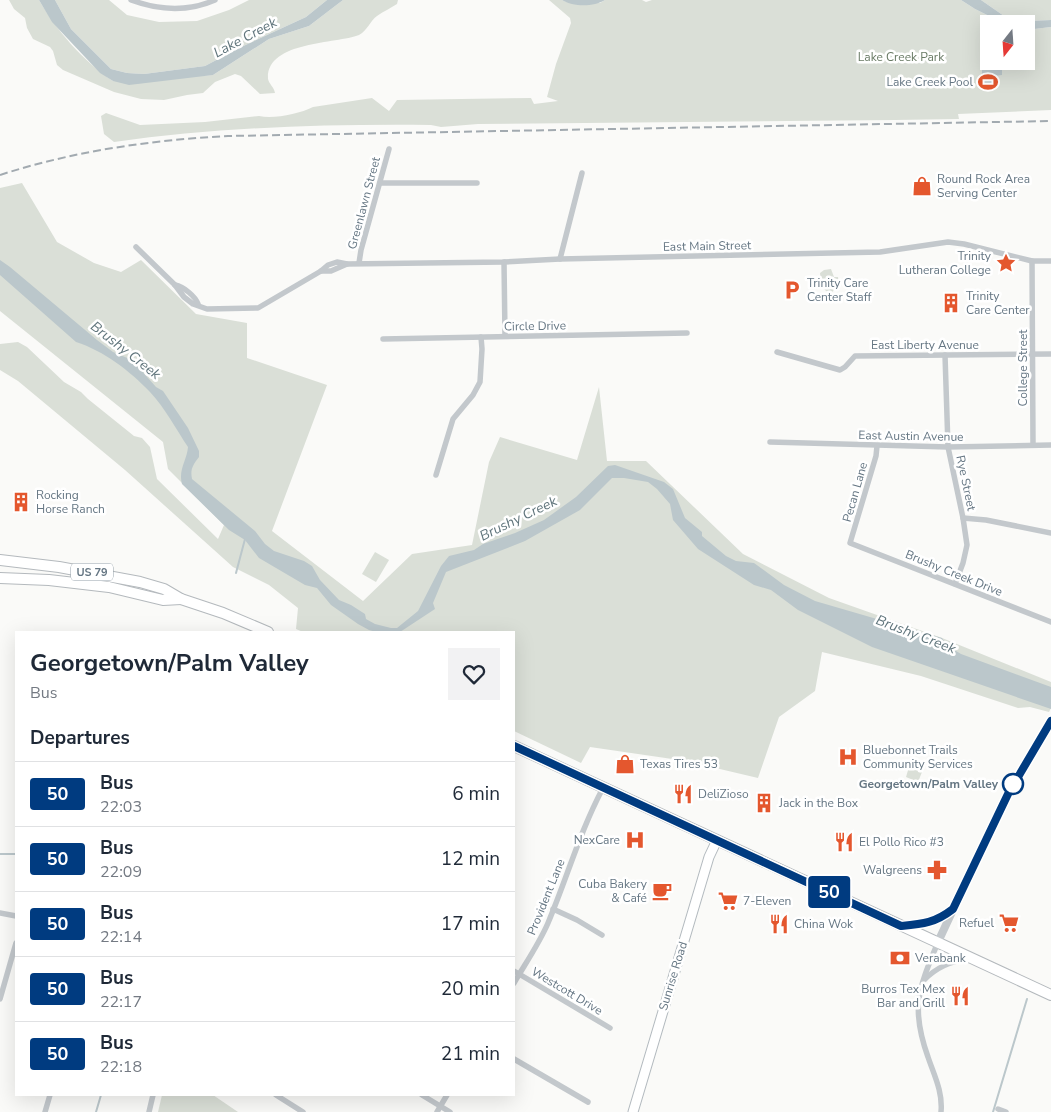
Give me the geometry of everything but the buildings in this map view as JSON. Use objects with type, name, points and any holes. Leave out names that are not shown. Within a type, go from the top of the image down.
[{"type":"highway","name":"US 79","points":[[0,560],[97,573],[140,582],[164,589],[181,599],[266,631]]},
{"type":"highway","points":[[0,573],[14,574],[21,571],[26,563]]},
{"type":"highway","name":"US 79","points":[[0,578],[49,580],[109,587],[162,600],[181,599]]},
{"type":"highway","points":[[515,746],[1051,995]]},
{"type":"main road","name":"Sunrise Road","points":[[632,1112],[709,857],[717,840]]},
{"type":"street","points":[[131,0],[149,7],[168,9],[189,7],[215,0]]},
{"type":"street","name":"Greenlawn Street","points":[[359,263],[389,149]]},
{"type":"street","points":[[560,259],[582,172]]},
{"type":"street","points":[[380,184],[476,183]]},
{"type":"street","name":"East Main Street","points":[[136,247],[175,285],[179,286],[196,299],[198,304],[207,309],[258,308],[328,265],[337,262],[347,264],[504,262],[560,259],[880,252],[952,242],[1032,261],[1051,261]]},
{"type":"street","name":"College Street","points":[[1032,261],[1033,445]]},
{"type":"street","points":[[504,262],[505,336]]},
{"type":"street","name":"Circle Drive","points":[[383,339],[688,333]]},
{"type":"street","points":[[436,475],[453,419],[473,396],[480,382],[481,337]]},
{"type":"street","name":"East Liberty Avenue","points":[[777,352],[840,370],[855,356],[1051,354]]},
{"type":"street","name":"Rye Street","points":[[945,355],[948,447],[966,535],[966,554],[955,584]]},
{"type":"street","name":"East Austin Avenue","points":[[770,442],[948,447],[1051,444]]},
{"type":"street","name":"Pecan Lane","points":[[850,543],[876,456],[877,446]]},
{"type":"street","points":[[963,518],[986,520],[1051,532]]},
{"type":"street","name":"Brushy Creek Drive","points":[[850,543],[1051,622]]},
{"type":"street","points":[[941,1112],[939,1087],[923,1043],[917,1017],[922,982],[953,909],[1008,794],[1051,721]]},
{"type":"street","name":"Provident Lane","points":[[516,973],[541,938],[594,804],[603,788]]},
{"type":"street","points":[[553,909],[578,920],[602,935]]},
{"type":"street","points":[[901,926],[928,923],[953,909]]},
{"type":"street","points":[[0,913],[15,916]]},
{"type":"street","points":[[0,999],[15,946]]},
{"type":"street","points":[[922,982],[932,972],[948,963],[971,958]]},
{"type":"street","name":"Westcott Drive","points":[[516,973],[610,1028]]},
{"type":"street","points":[[515,1060],[588,1102]]},
{"type":"street","points":[[45,1112],[50,1096]]},
{"type":"street","points":[[149,1112],[153,1096]]},
{"type":"street","points":[[278,1096],[303,1112]]},
{"type":"street","points":[[423,1096],[439,1109],[450,1112]]},
{"type":"street","points":[[439,1109],[447,1096]]},
{"type":"street","points":[[998,1109],[1006,1112]]},
{"type":"green space","points":[[9,0],[39,0],[54,23],[81,55],[113,81],[213,75],[269,39],[309,26],[343,0],[398,0],[397,4],[377,16],[359,35],[304,46],[278,57],[270,67],[268,79],[275,93],[260,94],[241,76],[235,74],[215,82],[203,93],[164,100],[141,99],[114,92],[63,70],[57,65],[50,47],[33,39],[27,28],[25,18],[14,9]]},
{"type":"green space","points":[[55,0],[109,0],[127,15],[159,22],[197,21],[229,10],[249,0],[327,0],[306,17],[205,66],[144,74],[127,73],[111,69],[71,29]]},
{"type":"green space","name":"Lake Creek Park","points":[[549,0],[600,3],[605,0],[642,0],[646,2],[652,0],[961,0],[987,15],[980,15],[980,70],[1035,70],[1035,29],[1051,27],[1051,110],[958,114],[959,119],[478,124],[441,127],[431,125],[312,126],[193,133],[114,142],[104,134],[101,116],[106,113],[140,125],[279,116],[294,114],[313,107],[372,98],[389,111],[397,100],[531,98],[534,104],[558,101],[547,97],[556,64],[571,23],[570,18]]},
{"type":"green space","points":[[981,0],[1051,0],[1051,20],[1035,21],[1035,15],[1003,15]]},
{"type":"green space","points":[[22,183],[57,242],[94,263],[121,272],[141,260],[196,314],[247,323],[247,358],[327,385],[272,531],[363,601],[412,554],[472,545],[489,462],[500,437],[577,460],[599,387],[607,461],[646,461],[743,554],[829,598],[942,638],[1051,682],[1051,708],[1049,712],[1030,707],[1018,708],[921,676],[822,652],[815,691],[779,717],[758,778],[686,761],[590,747],[581,763],[515,731],[515,631],[301,631],[296,629],[298,608],[269,585],[233,567],[125,470],[18,381],[0,370],[0,344],[18,342],[27,347],[64,382],[81,392],[134,436],[142,438],[150,447],[157,479],[218,539],[224,525],[168,469],[163,442],[0,311],[0,188]]},
{"type":"green space","points":[[831,269],[834,277],[838,277],[839,285],[832,292],[826,291],[821,285],[820,273]]},
{"type":"green space","points":[[375,552],[389,560],[376,582],[362,574]]},
{"type":"green space","points":[[909,767],[922,772],[918,782],[906,777]]},
{"type":"green space","points":[[162,1096],[214,1096],[238,1112],[158,1112]]},
{"type":"water","points":[[39,0],[55,0],[71,29],[111,69],[127,73],[144,74],[205,66],[306,17],[327,0],[343,0],[309,26],[269,39],[213,75],[129,85],[113,81],[100,73],[52,22]]},
{"type":"water","points":[[562,0],[605,0],[595,4],[584,5],[572,4]]},
{"type":"water","points":[[961,0],[981,0],[1003,15],[987,15]]},
{"type":"water","points":[[1051,20],[1051,27],[1035,29],[1035,21]]},
{"type":"water","name":"Lake Creek Pool","points":[[982,70],[1002,70],[1002,75],[993,76],[993,88],[982,88]]},
{"type":"water","name":"Brushy Creek","points":[[0,260],[97,340],[113,352],[132,360],[156,387],[163,391],[188,428],[199,451],[199,457],[192,470],[192,479],[255,531],[265,544],[274,551],[304,561],[312,566],[320,580],[339,600],[365,614],[366,619],[375,624],[397,628],[418,611],[441,566],[449,556],[474,550],[483,544],[544,520],[576,497],[608,466],[615,465],[664,482],[673,489],[685,518],[702,532],[702,536],[726,556],[736,561],[754,563],[784,585],[815,601],[942,638],[946,645],[961,654],[1051,687],[1051,709],[872,647],[798,610],[771,590],[754,585],[698,549],[673,520],[670,504],[657,489],[648,482],[624,478],[612,478],[580,510],[525,541],[446,572],[433,603],[435,609],[402,631],[369,630],[331,605],[317,588],[305,585],[259,558],[245,540],[229,530],[182,484],[181,474],[188,447],[150,392],[116,362],[76,342],[0,275]]},
{"type":"waterway","points":[[236,573],[245,539]]},
{"type":"waterway","points":[[0,854],[15,854]]},
{"type":"waterway","points":[[993,1112],[1027,999]]},
{"type":"waterway","points":[[96,1112],[101,1096]]},
{"type":"railway","points":[[0,175],[56,159],[113,148],[170,140],[228,136],[1051,121]]},
{"type":"bus line","name":"50","points":[[515,746],[901,926],[928,923],[953,909],[997,815],[1051,721]]},
{"type":"place","name":"Lake Creek Pool","points":[[988,82]]},
{"type":"place","name":"Round Rock Area Serving Center","points":[[922,186]]},
{"type":"place","name":"Trinity Lutheran College","points":[[1006,263]]},
{"type":"place","name":"Trinity Care Center Staff","points":[[792,290]]},
{"type":"place","name":"Trinity Care Center","points":[[951,303]]},
{"type":"place","name":"Rocking Horse Ranch","points":[[21,502]]},
{"type":"place","name":"Bluebonnet Trails Community Services","points":[[848,757]]},
{"type":"place","name":"Texas Tires 53","points":[[625,764]]},
{"type":"place","name":"Georgetown/Palm Valley","points":[[1013,784]]},
{"type":"place","name":"DeliZioso","points":[[683,794]]},
{"type":"place","name":"Jack in the Box","points":[[764,803]]},
{"type":"place","name":"NexCare","points":[[635,840]]},
{"type":"place","name":"El Pollo Rico #3","points":[[844,842]]},
{"type":"place","name":"Walgreens","points":[[937,870]]},
{"type":"place","name":"Cuba Bakery & Café","points":[[662,891]]},
{"type":"place","name":"7-Eleven","points":[[728,901]]},
{"type":"place","name":"Refuel","points":[[1009,923]]},
{"type":"place","name":"China Wok","points":[[779,924]]},
{"type":"place","name":"Verabank","points":[[900,958]]},
{"type":"place","name":"Burros Tex Mex Bar and Grill","points":[[960,996]]},
{"type":"water label","name":"Lake Creek","points":[[245,37]]}]
